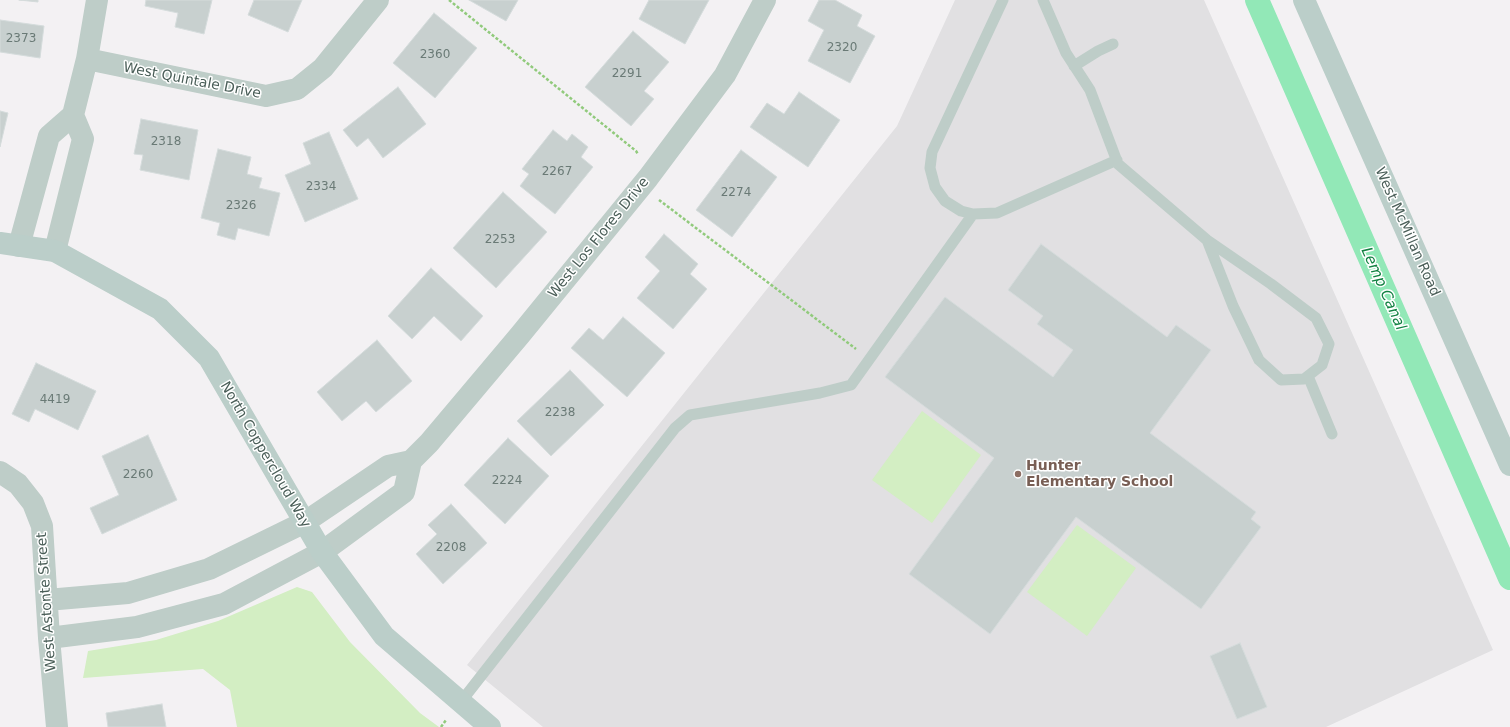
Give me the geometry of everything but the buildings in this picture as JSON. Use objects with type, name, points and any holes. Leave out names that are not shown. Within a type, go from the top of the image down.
[{"type":"street","points":[[10,245],[49,136],[73,115],[87,59],[97,0]]},
{"type":"street","name":"West Quintale Drive","points":[[87,59],[266,96],[297,89],[323,68],[378,0]]},
{"type":"street","name":"West Los Flores Drive","points":[[411,461],[429,443],[520,335],[648,178],[725,75],[765,0]]},
{"type":"street","name":"West McMillan Road","points":[[1304,0],[1510,465]]},
{"type":"street","points":[[55,251],[84,139],[73,115]]},
{"type":"street","name":"North Coppercloud Way","points":[[10,245],[55,251],[160,309],[209,358],[322,552],[384,636],[454,710],[490,727]]},
{"type":"street","points":[[47,600],[128,593],[208,569],[305,522],[388,466],[411,461],[404,492],[322,552],[224,604],[137,627],[49,638]]},
{"type":"street","name":"West Astonte Street","points":[[0,472],[18,484],[32,503],[42,526],[49,638],[57,727]]},
{"type":"lane","points":[[1003,0],[932,152],[930,168],[935,187],[945,201],[961,211],[973,214],[997,213],[1117,160]]},
{"type":"lane","points":[[1043,0],[1066,53],[1090,90],[1118,164],[1207,240],[1271,284],[1316,318],[1330,344],[1322,365],[1304,379],[1280,380],[1259,360],[1233,306],[1207,240]]},
{"type":"lane","points":[[1074,66],[1098,51],[1113,44]]},
{"type":"lane","points":[[454,710],[675,428],[690,415],[820,393],[851,385],[973,214]]},
{"type":"lane","points":[[1308,376],[1332,434]]},
{"type":"path","points":[[441,727],[454,710]]},
{"type":"shaded area","name":"Hunter Elementary School","points":[[955,0],[1204,0],[1493,650],[1326,727],[543,727],[467,665],[897,126]]},
{"type":"green space","points":[[922,411],[981,455],[932,523],[872,480]]},
{"type":"green space","points":[[1077,525],[1136,568],[1087,636],[1027,592]]},
{"type":"green space","points":[[297,587],[312,592],[350,642],[420,713],[439,727],[237,727],[230,690],[203,669],[83,678],[88,651],[156,640],[218,621]]},
{"type":"waterway","name":"Lemp Canal","points":[[1257,0],[1510,578]]},
{"type":"place","name":"Hunter Elementary School","points":[[1018,474]]}]
